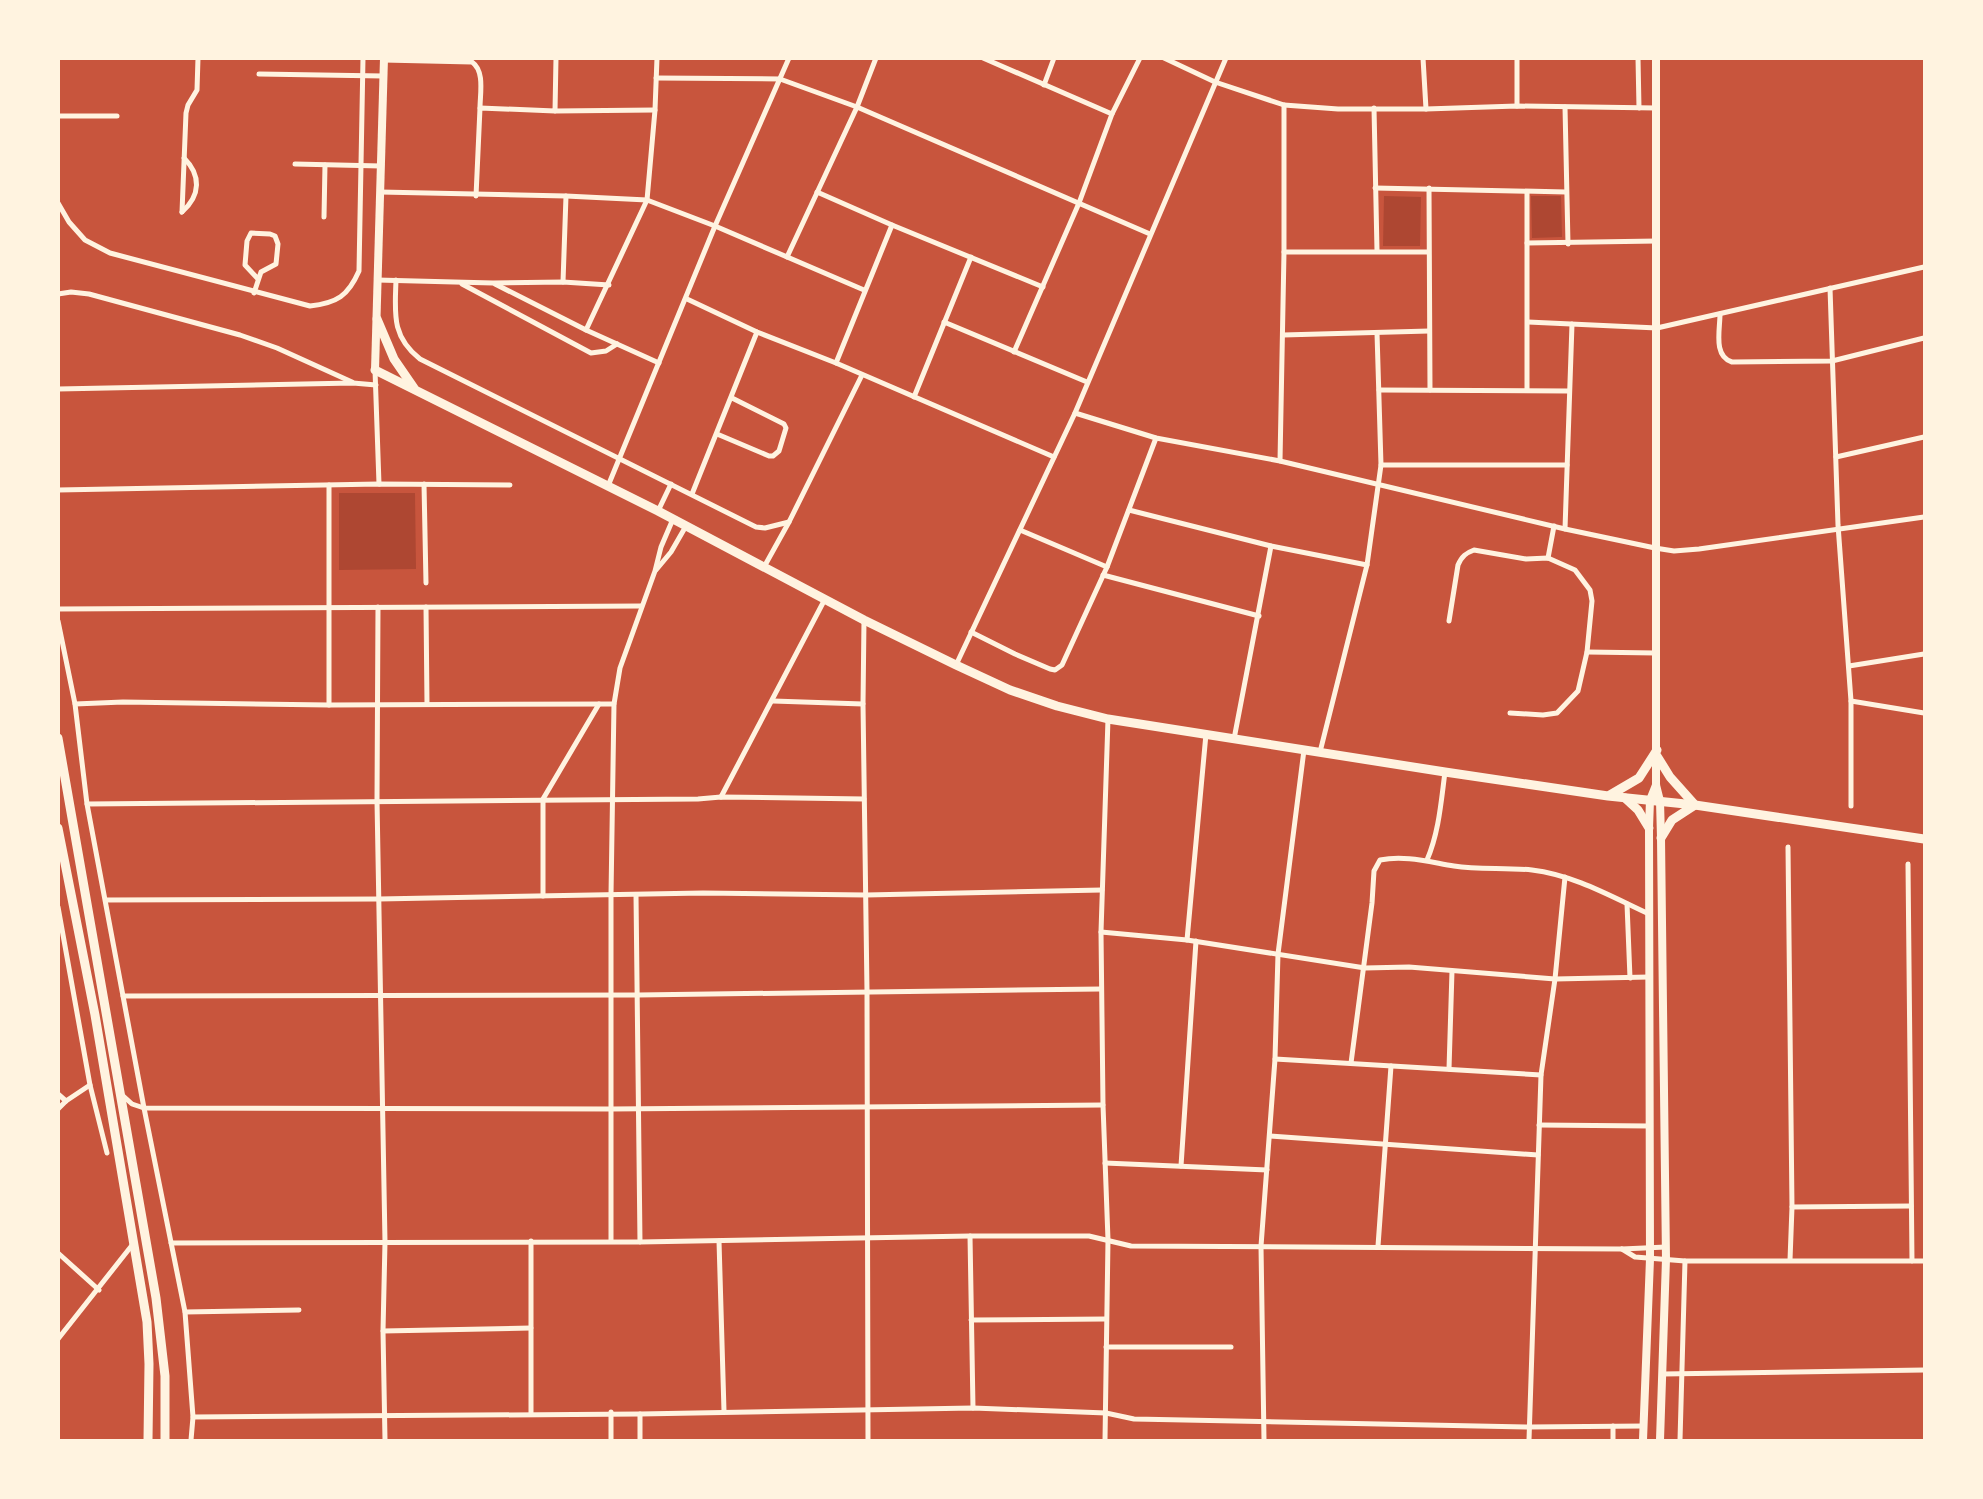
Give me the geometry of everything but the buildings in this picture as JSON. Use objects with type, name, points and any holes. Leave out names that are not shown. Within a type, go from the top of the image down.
[{"type":"main road","points":[[1643,1440],[1650,1259],[1649,828],[1655,801],[1657,753],[1656,58]]},
{"type":"main road","points":[[383,59],[375,370],[658,511],[864,620],[1010,690],[1057,706],[1107,719],[1608,796],[1695,805],[1924,839]]},
{"type":"main road","points":[[377,319],[394,359],[417,392]]},
{"type":"main road","points":[[58,738],[162,1337],[165,1376],[165,1440]]},
{"type":"main road","points":[[1608,796],[1639,778],[1657,753]]},
{"type":"main road","points":[[1657,753],[1670,777],[1695,805]]},
{"type":"main road","points":[[1625,798],[1638,810],[1649,828]]},
{"type":"main road","points":[[1655,801],[1661,838],[1666,1248],[1664,1374],[1660,1440]]},
{"type":"main road","points":[[1661,838],[1672,820],[1695,805]]},
{"type":"main road","points":[[58,828],[95,1015],[147,1322],[148,1440]]},
{"type":"street","points":[[184,158],[196,175],[197,185],[190,205],[182,212],[184,158],[187,109],[198,84],[198,58]]},
{"type":"street","points":[[58,203],[76,231],[85,240],[118,256],[310,306],[326,304],[349,292],[359,271],[363,58]]},
{"type":"street","points":[[555,111],[556,58]]},
{"type":"street","points":[[586,330],[647,200],[657,58]]},
{"type":"street","points":[[608,486],[687,299],[715,226],[789,58]]},
{"type":"street","points":[[788,257],[857,107],[876,58]]},
{"type":"street","points":[[983,58],[1112,114]]},
{"type":"street","points":[[1044,85],[1054,58]]},
{"type":"street","points":[[1014,352],[1079,203],[1112,114],[1140,58]]},
{"type":"street","points":[[1164,58],[1215,82],[1284,105],[1338,109],[1516,106],[1656,108]]},
{"type":"street","points":[[956,665],[1075,412],[1226,58]]},
{"type":"street","points":[[1423,58],[1426,109]]},
{"type":"street","points":[[1516,106],[1517,58]]},
{"type":"street","points":[[1638,58],[1639,108]]},
{"type":"street","points":[[383,59],[472,62],[478,67],[480,108],[476,196]]},
{"type":"street","points":[[260,74],[383,76]]},
{"type":"street","points":[[656,78],[780,79],[857,107],[1150,234]]},
{"type":"street","points":[[1280,461],[1284,105]]},
{"type":"street","points":[[1565,107],[1568,244]]},
{"type":"street","points":[[480,108],[555,111],[655,110]]},
{"type":"street","points":[[1374,108],[1377,251]]},
{"type":"street","points":[[58,116],[117,116]]},
{"type":"street","points":[[295,164],[381,166]]},
{"type":"street","points":[[324,217],[325,165]]},
{"type":"street","points":[[1375,188],[1566,192]]},
{"type":"street","points":[[1429,188],[1430,390]]},
{"type":"street","points":[[380,192],[647,200],[715,226],[864,290]]},
{"type":"street","points":[[817,192],[1043,287]]},
{"type":"street","points":[[1527,192],[1527,390]]},
{"type":"street","points":[[563,282],[566,196]]},
{"type":"street","points":[[836,363],[892,225]]},
{"type":"street","points":[[255,292],[261,272],[276,264],[278,244],[275,236],[270,234],[251,233],[247,241],[245,265],[258,279]]},
{"type":"street","points":[[1527,243],[1657,242]]},
{"type":"street","points":[[1284,252],[1428,252]]},
{"type":"street","points":[[914,397],[971,257]]},
{"type":"street","points":[[1528,322],[1657,328],[1924,267]]},
{"type":"street","points":[[377,280],[563,282],[609,285]]},
{"type":"street","points":[[396,280],[397,322],[400,337],[406,348],[420,359],[756,526],[765,528],[789,522]]},
{"type":"street","points":[[458,282],[591,353],[606,351],[617,344]]},
{"type":"street","points":[[493,283],[586,330],[659,363]]},
{"type":"street","points":[[1830,288],[1838,529],[1851,701],[1851,806]]},
{"type":"street","points":[[58,294],[71,292],[89,294],[240,335],[277,348],[353,383]]},
{"type":"street","points":[[687,299],[757,332],[836,363],[1054,457]]},
{"type":"street","points":[[1720,314],[1719,352],[1725,360],[1732,362],[1832,361],[1924,338]]},
{"type":"street","points":[[944,322],[1087,382]]},
{"type":"street","points":[[1565,529],[1572,324]]},
{"type":"street","points":[[1283,335],[1429,331]]},
{"type":"street","points":[[692,494],[757,332]]},
{"type":"street","points":[[1320,752],[1367,565],[1380,483],[1382,465],[1377,333]]},
{"type":"street","points":[[375,370],[379,484]]},
{"type":"street","points":[[764,567],[789,522],[862,375]]},
{"type":"street","points":[[58,388],[353,383],[376,385]]},
{"type":"street","points":[[1379,390],[1569,391]]},
{"type":"street","points":[[717,434],[769,456],[779,451],[786,428],[784,424],[732,398]]},
{"type":"street","points":[[1075,412],[1156,438],[1280,461],[1380,483],[1565,529],[1674,551],[1924,517]]},
{"type":"street","points":[[1836,457],[1924,437]]},
{"type":"street","points":[[971,632],[1015,654],[1055,670],[1062,665],[1107,567],[1156,438]]},
{"type":"street","points":[[1382,465],[1567,465]]},
{"type":"street","points":[[424,483],[426,583]]},
{"type":"street","points":[[58,490],[424,483],[510,485]]},
{"type":"street","points":[[658,511],[671,484]]},
{"type":"street","points":[[329,485],[329,705]]},
{"type":"street","points":[[1129,510],[1271,546],[1367,565]]},
{"type":"street","points":[[611,1241],[611,895],[614,704],[620,669],[655,572],[661,547],[673,519]]},
{"type":"street","points":[[655,572],[671,552],[686,526]]},
{"type":"street","points":[[1548,558],[1554,526]]},
{"type":"street","points":[[1020,530],[1107,567]]},
{"type":"street","points":[[1234,739],[1271,546]]},
{"type":"street","points":[[1449,621],[1458,565],[1467,552],[1474,550],[1526,559],[1548,558],[1575,570],[1590,590],[1592,601],[1587,652],[1578,691],[1557,713],[1543,715],[1510,713]]},
{"type":"street","points":[[1103,575],[1259,616]]},
{"type":"street","points":[[721,797],[825,599]]},
{"type":"street","points":[[58,609],[642,606]]},
{"type":"street","points":[[378,607],[377,801],[385,1242],[384,1440]]},
{"type":"street","points":[[426,607],[427,704]]},
{"type":"street","points":[[864,620],[868,1440]]},
{"type":"street","points":[[58,621],[75,704],[87,804],[185,1312],[192,1417],[191,1440]]},
{"type":"street","points":[[1587,652],[1656,652]]},
{"type":"street","points":[[1849,666],[1924,654]]},
{"type":"street","points":[[773,701],[863,704]]},
{"type":"street","points":[[1851,701],[1924,713]]},
{"type":"street","points":[[75,704],[123,702],[329,705],[614,704]]},
{"type":"street","points":[[543,896],[543,799],[598,704]]},
{"type":"street","points":[[1106,1440],[1108,1240],[1102,1105],[1101,932],[1107,719]]},
{"type":"street","points":[[1187,940],[1206,734]]},
{"type":"street","points":[[1263,1440],[1261,1246],[1275,1059],[1278,954],[1304,750]]},
{"type":"street","points":[[1427,860],[1433,846],[1445,772]]},
{"type":"street","points":[[87,804],[721,797],[864,799]]},
{"type":"street","points":[[1788,847],[1792,1207],[1790,1260]]},
{"type":"street","points":[[1351,1063],[1365,968],[1374,871],[1380,860],[1393,857],[1427,860],[1455,866],[1532,870],[1565,878],[1649,914]]},
{"type":"street","points":[[1908,864],[1912,1261]]},
{"type":"street","points":[[58,878],[67,870]]},
{"type":"street","points":[[1529,1440],[1541,1074],[1555,979],[1565,878]]},
{"type":"street","points":[[106,900],[636,896],[703,893],[866,895],[1102,890]]},
{"type":"street","points":[[636,896],[640,1242]]},
{"type":"street","points":[[1627,904],[1630,978]]},
{"type":"street","points":[[58,907],[90,1085],[107,1153]]},
{"type":"street","points":[[1101,932],[1196,941],[1365,968],[1409,968],[1555,979],[1649,977]]},
{"type":"street","points":[[1181,1166],[1196,941]]},
{"type":"street","points":[[1449,1069],[1452,971]]},
{"type":"street","points":[[123,996],[638,995],[1101,989]]},
{"type":"street","points":[[1275,1059],[1541,1074]]},
{"type":"street","points":[[1378,1246],[1391,1066]]},
{"type":"street","points":[[58,1109],[90,1085]]},
{"type":"street","points":[[120,1092],[132,1104],[144,1108],[612,1110],[1102,1105]]},
{"type":"street","points":[[58,1094],[66,1101]]},
{"type":"street","points":[[1539,1125],[1649,1126]]},
{"type":"street","points":[[1270,1136],[1538,1155]]},
{"type":"street","points":[[1105,1163],[1267,1170]]},
{"type":"street","points":[[1792,1207],[1911,1206]]},
{"type":"street","points":[[970,1236],[972,1408]]},
{"type":"street","points":[[171,1243],[640,1242],[1089,1236],[1131,1246],[1666,1248]]},
{"type":"street","points":[[531,1241],[531,1414]]},
{"type":"street","points":[[719,1241],[724,1411]]},
{"type":"street","points":[[58,1340],[134,1244]]},
{"type":"street","points":[[1622,1249],[1630,1256],[1685,1261],[1924,1261]]},
{"type":"street","points":[[58,1253],[99,1290]]},
{"type":"street","points":[[1680,1440],[1685,1261]]},
{"type":"street","points":[[185,1312],[299,1310]]},
{"type":"street","points":[[971,1320],[1106,1318]]},
{"type":"street","points":[[383,1331],[531,1329]]},
{"type":"street","points":[[1106,1347],[1231,1347]]},
{"type":"street","points":[[1664,1374],[1924,1370]]},
{"type":"street","points":[[192,1417],[612,1412],[639,1414],[868,1408],[972,1408],[1106,1413],[1134,1419],[1529,1427],[1644,1426]]},
{"type":"street","points":[[611,1440],[612,1412]]},
{"type":"street","points":[[639,1414],[640,1440]]},
{"type":"street","points":[[1613,1426],[1613,1440]]},
{"type":"shaded area","points":[[1384,196],[1421,197],[1420,246],[1383,246]]},
{"type":"shaded area","points":[[1531,196],[1561,196],[1562,237],[1532,238]]},
{"type":"shaded area","points":[[339,493],[415,493],[416,569],[339,570]]}]
